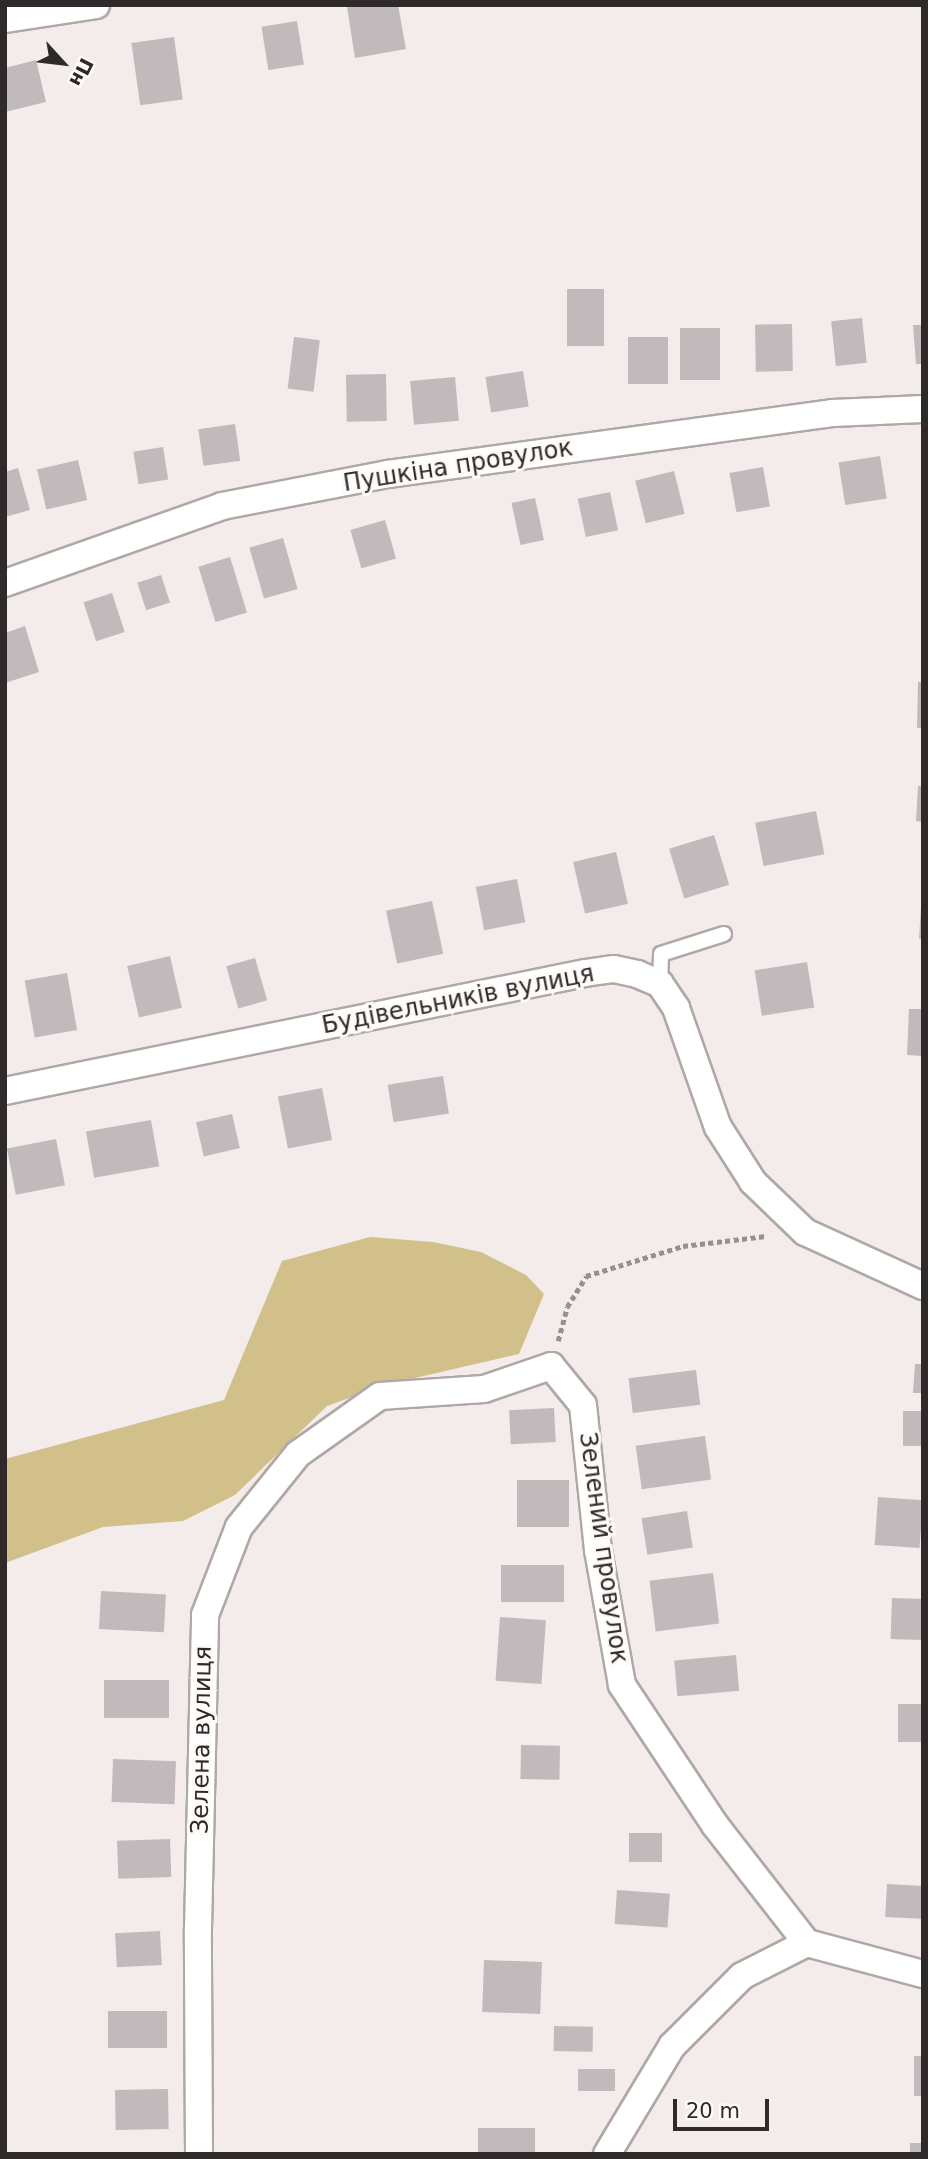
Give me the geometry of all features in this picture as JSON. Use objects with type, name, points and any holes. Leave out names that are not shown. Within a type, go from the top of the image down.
[{"type":"street","points":[[5,19],[96,5]]},
{"type":"street","name":"Пушкіна провулок","points":[[5,583],[222,506],[388,474],[832,412],[923,409]]},
{"type":"street","name":"Будівельників вулиця","points":[[5,1091],[585,973],[614,970],[660,984]]},
{"type":"street","points":[[660,984],[676,1008],[718,1127],[753,1182],[805,1232],[923,1286]]},
{"type":"street","name":"Зелена вулиця","points":[[199,2154],[198,1929],[205,1615],[248,1517],[298,1454],[380,1396],[484,1389],[551,1366]]},
{"type":"street","name":"Зелений провулок","points":[[551,1366],[583,1405],[598,1550],[622,1685],[715,1825],[807,1943]]},
{"type":"street","points":[[607,2154],[672,2046],[742,1976],[807,1943],[923,1974]]},
{"type":"lane","points":[[660,984],[661,954],[723,934]]},
{"type":"path","points":[[551,1366],[567,1307],[586,1276],[683,1246],[805,1232]]},
{"type":"shaded area","points":[[370,1237],[433,1242],[481,1252],[526,1275],[544,1294],[519,1354],[385,1385],[327,1406],[235,1495],[183,1521],[103,1527],[5,1563],[5,1459],[224,1400],[282,1261]]},
{"type":"building","points":[[398,5],[406,49],[355,58],[347,7]]},
{"type":"building","points":[[297,21],[304,64],[268,70],[261,27]]},
{"type":"building","points":[[174,37],[183,99],[140,105],[131,43]]},
{"type":"building","points":[[36,60],[46,102],[5,112],[5,68]]},
{"type":"building","points":[[567,289],[604,289],[604,346],[567,346]]},
{"type":"building","points":[[862,318],[867,363],[836,366],[831,321]]},
{"type":"building","points":[[792,324],[793,371],[756,372],[755,325]]},
{"type":"building","points":[[913,325],[923,325],[923,364],[916,364]]},
{"type":"building","points":[[680,328],[720,328],[720,380],[680,380]]},
{"type":"building","points":[[294,337],[320,340],[313,392],[288,389]]},
{"type":"building","points":[[628,337],[668,337],[668,384],[628,384]]},
{"type":"building","points":[[523,371],[529,407],[491,413],[485,377]]},
{"type":"building","points":[[386,374],[387,421],[347,422],[346,375]]},
{"type":"building","points":[[455,377],[459,421],[414,425],[410,381]]},
{"type":"building","points":[[235,424],[240,461],[204,466],[198,429]]},
{"type":"building","points":[[163,447],[168,480],[139,484],[133,452]]},
{"type":"building","points":[[880,456],[887,498],[845,505],[839,463]]},
{"type":"building","points":[[78,460],[87,500],[46,509],[37,469]]},
{"type":"building","points":[[763,467],[770,506],[736,512],[730,473]]},
{"type":"building","points":[[18,468],[30,510],[5,517],[5,472]]},
{"type":"building","points":[[674,471],[685,514],[646,523],[635,481]]},
{"type":"building","points":[[610,492],[618,530],[586,537],[578,499]]},
{"type":"building","points":[[535,498],[544,540],[520,545],[512,503]]},
{"type":"building","points":[[385,520],[396,558],[361,568],[350,530]]},
{"type":"building","points":[[283,538],[298,589],[264,599],[249,548]]},
{"type":"building","points":[[230,557],[247,612],[215,622],[198,567]]},
{"type":"building","points":[[161,575],[170,603],[146,610],[137,583]]},
{"type":"building","points":[[112,593],[125,632],[96,641],[83,602]]},
{"type":"building","points":[[25,626],[39,672],[5,683],[5,633]]},
{"type":"building","points":[[918,682],[923,682],[923,728],[917,728]]},
{"type":"building","points":[[918,786],[923,786],[923,822],[916,821]]},
{"type":"building","points":[[816,811],[824,854],[764,866],[755,823]]},
{"type":"building","points":[[714,835],[729,885],[684,898],[669,849]]},
{"type":"building","points":[[616,852],[628,904],[585,914],[573,862]]},
{"type":"building","points":[[517,879],[525,922],[484,930],[476,887]]},
{"type":"building","points":[[432,901],[443,954],[397,964],[386,911]]},
{"type":"building","points":[[921,907],[923,939],[919,939]]},
{"type":"building","points":[[170,956],[182,1008],[139,1018],[127,966]]},
{"type":"building","points":[[255,958],[267,1000],[238,1009],[226,966]]},
{"type":"building","points":[[807,962],[814,1007],[762,1016],[755,970]]},
{"type":"building","points":[[67,973],[77,1030],[35,1038],[25,980]]},
{"type":"building","points":[[909,1009],[923,1009],[923,1056],[907,1055]]},
{"type":"building","points":[[443,1076],[449,1114],[394,1122],[388,1085]]},
{"type":"building","points":[[322,1088],[332,1140],[288,1149],[278,1097]]},
{"type":"building","points":[[232,1114],[240,1148],[204,1156],[196,1122]]},
{"type":"building","points":[[151,1120],[159,1166],[94,1178],[86,1131]]},
{"type":"building","points":[[56,1139],[65,1185],[16,1195],[7,1149]]},
{"type":"building","points":[[915,1364],[923,1364],[923,1393],[913,1393]]},
{"type":"building","points":[[696,1370],[700,1405],[633,1413],[629,1378]]},
{"type":"building","points":[[554,1408],[556,1442],[511,1444],[509,1410]]},
{"type":"building","points":[[903,1411],[923,1411],[923,1446],[903,1446]]},
{"type":"building","points":[[705,1436],[711,1480],[642,1489],[636,1446]]},
{"type":"building","points":[[517,1480],[569,1480],[569,1527],[517,1527]]},
{"type":"building","points":[[878,1497],[923,1500],[920,1548],[875,1545]]},
{"type":"building","points":[[687,1511],[693,1548],[647,1555],[642,1518]]},
{"type":"building","points":[[501,1565],[564,1565],[564,1602],[501,1602]]},
{"type":"building","points":[[713,1573],[719,1624],[656,1631],[649,1581]]},
{"type":"building","points":[[101,1591],[166,1594],[164,1632],[99,1629]]},
{"type":"building","points":[[892,1598],[923,1599],[922,1640],[891,1639]]},
{"type":"building","points":[[500,1617],[546,1620],[541,1684],[496,1681]]},
{"type":"building","points":[[736,1655],[739,1691],[677,1696],[674,1660]]},
{"type":"building","points":[[104,1680],[169,1680],[169,1718],[104,1718]]},
{"type":"building","points":[[898,1704],[923,1704],[923,1742],[898,1742]]},
{"type":"building","points":[[521,1745],[560,1746],[559,1780],[520,1779]]},
{"type":"building","points":[[113,1759],[176,1761],[174,1804],[111,1802]]},
{"type":"building","points":[[629,1833],[662,1833],[662,1862],[629,1862]]},
{"type":"building","points":[[170,1839],[171,1877],[118,1879],[117,1841]]},
{"type":"building","points":[[887,1884],[923,1886],[921,1919],[885,1917]]},
{"type":"building","points":[[617,1890],[670,1894],[667,1928],[615,1924]]},
{"type":"building","points":[[160,1931],[162,1965],[117,1967],[115,1933]]},
{"type":"building","points":[[484,1960],[542,1962],[540,2014],[482,2012]]},
{"type":"building","points":[[108,2011],[167,2011],[167,2048],[108,2048]]},
{"type":"building","points":[[554,2026],[593,2027],[593,2052],[554,2051]]},
{"type":"building","points":[[914,2056],[923,2056],[923,2096],[914,2096]]},
{"type":"building","points":[[578,2069],[615,2069],[615,2091],[578,2091]]},
{"type":"building","points":[[168,2089],[169,2129],[116,2130],[115,2090]]},
{"type":"building","points":[[478,2128],[535,2128],[535,2154],[478,2154]]},
{"type":"building","points":[[910,2143],[923,2143],[923,2154],[910,2154]]}]
